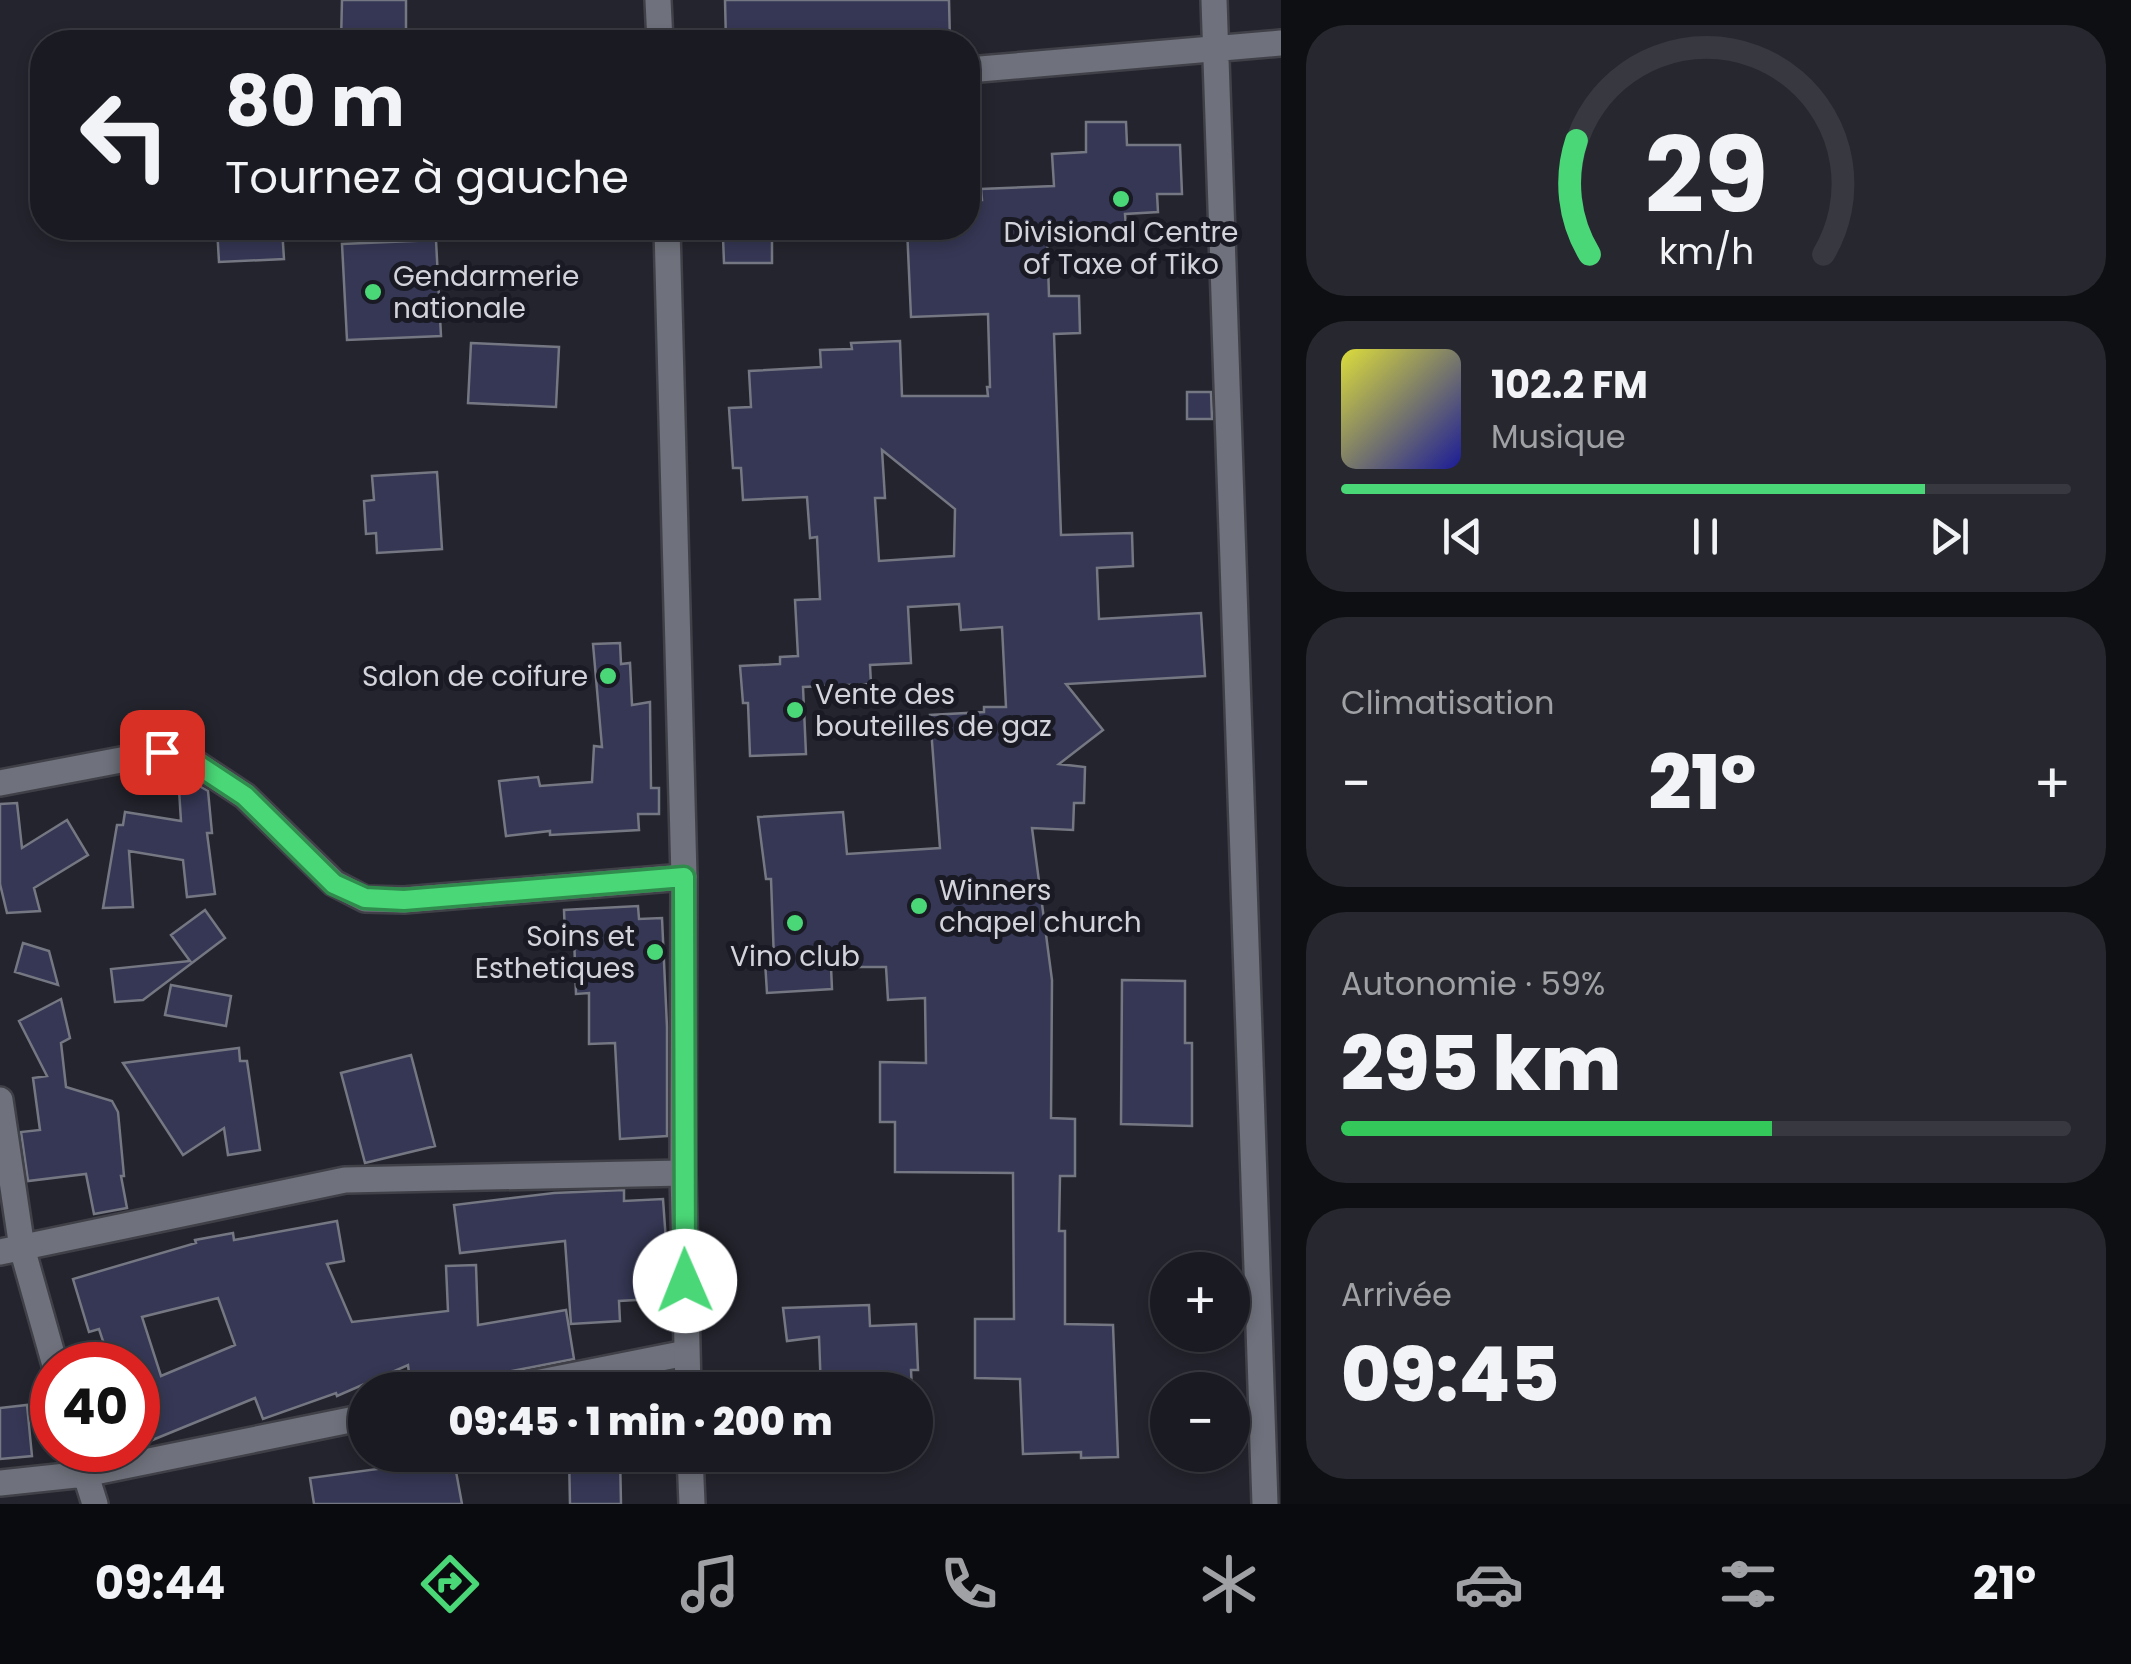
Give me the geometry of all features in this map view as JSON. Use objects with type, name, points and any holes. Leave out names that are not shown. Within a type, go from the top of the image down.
[{"type":"street","points":[[658,0],[659,30]]},
{"type":"street","points":[[1214,0],[1265,1504]]},
{"type":"street","points":[[980,69],[1281,43]]},
{"type":"street","points":[[666,240],[684,877],[687,1372]]},
{"type":"street","points":[[0,783],[162,752],[192,761],[245,796],[334,884],[365,898],[404,900],[684,877]]},
{"type":"street","points":[[0,1100],[11,1250],[46,1342]]},
{"type":"street","points":[[11,1250],[345,1180],[684,1173]]},
{"type":"street","points":[[590,1372],[686,1353]]},
{"type":"street","points":[[160,1450],[348,1420]]},
{"type":"street","points":[[0,1483],[43,1472]]},
{"type":"street","points":[[85,1472],[96,1504]]},
{"type":"street","points":[[691,1472],[692,1504]]},
{"type":"building","points":[[342,0],[406,0],[406,30],[341,30]]},
{"type":"building","points":[[725,0],[949,0],[950,30],[726,30]]},
{"type":"building","points":[[1086,122],[1126,122],[1127,145],[1180,145],[1182,194],[1157,194],[1158,212],[1125,214],[1126,228],[1047,232],[1049,296],[1079,296],[1080,333],[1054,334],[1061,535],[1132,533],[1133,566],[1097,568],[1099,619],[1201,613],[1205,676],[1066,684],[1103,730],[1059,764],[1085,767],[1084,803],[1074,803],[1073,830],[1032,828],[1052,980],[1051,1118],[1075,1119],[1075,1176],[1060,1176],[1059,1231],[1065,1231],[1065,1324],[1113,1325],[1118,1457],[1081,1458],[1081,1452],[1023,1454],[1020,1379],[975,1378],[975,1319],[1014,1319],[1013,1173],[895,1172],[895,1122],[880,1122],[880,1062],[926,1063],[925,998],[888,1000],[886,967],[831,967],[832,989],[767,993],[765,961],[774,960],[771,879],[766,879],[758,817],[843,812],[847,854],[940,848],[930,715],[1006,707],[1002,627],[961,630],[959,604],[908,607],[911,663],[870,665],[871,684],[803,687],[806,754],[750,756],[748,703],[743,703],[740,666],[780,664],[780,657],[798,656],[795,600],[820,599],[817,537],[810,538],[807,497],[743,500],[741,468],[733,468],[729,408],[751,407],[749,371],[821,367],[820,350],[852,349],[851,343],[900,341],[902,396],[988,396],[988,314],[911,317],[908,240],[980,240],[981,189],[1054,186],[1052,154],[1086,152]],"holes":[[[882,450],[955,509],[954,556],[879,561],[875,498],[885,498]]]},
{"type":"building","points":[[218,240],[283,240],[284,259],[219,262]]},
{"type":"building","points":[[436,240],[441,336],[347,340],[342,244]]},
{"type":"building","points":[[723,240],[772,240],[772,263],[724,263]]},
{"type":"building","points":[[471,343],[559,347],[556,407],[468,403]]},
{"type":"building","points":[[1187,392],[1211,392],[1212,419],[1187,419]]},
{"type":"building","points":[[437,472],[442,549],[377,553],[376,533],[366,534],[364,501],[374,500],[372,476]]},
{"type":"building","points":[[620,643],[621,664],[630,663],[632,705],[650,702],[651,788],[659,788],[659,814],[638,814],[639,830],[550,835],[550,831],[506,836],[499,781],[538,777],[540,786],[592,782],[594,746],[602,747],[593,644]]},
{"type":"building","points":[[178,774],[208,791],[212,833],[207,833],[215,894],[187,897],[183,860],[129,851],[133,907],[103,908],[117,825],[123,825],[125,812],[181,821]]},
{"type":"building","points":[[17,803],[22,848],[67,820],[88,855],[34,888],[40,911],[7,913],[0,884],[0,804]]},
{"type":"building","points":[[638,906],[639,919],[662,918],[667,1136],[620,1139],[615,1043],[589,1044],[589,993],[576,994],[574,935],[565,936],[564,910]]},
{"type":"building","points":[[205,910],[225,938],[143,1000],[115,1002],[111,969],[190,961],[171,935]]},
{"type":"building","points":[[23,943],[49,951],[58,985],[15,972]]},
{"type":"building","points":[[1122,980],[1185,981],[1185,1043],[1192,1043],[1192,1126],[1121,1124]]},
{"type":"building","points":[[171,985],[231,996],[226,1026],[165,1015]]},
{"type":"building","points":[[61,999],[70,1038],[61,1043],[66,1087],[112,1101],[118,1112],[127,1208],[94,1214],[86,1174],[28,1181],[21,1132],[40,1130],[33,1078],[47,1076],[19,1021]]},
{"type":"building","points":[[239,1048],[240,1061],[247,1061],[260,1150],[228,1155],[224,1128],[183,1155],[123,1063]]},
{"type":"building","points":[[411,1055],[435,1146],[365,1163],[341,1073]]},
{"type":"building","points":[[624,1190],[624,1201],[663,1199],[670,1298],[619,1301],[620,1321],[571,1324],[565,1241],[460,1253],[454,1205],[554,1193]]},
{"type":"building","points":[[337,1221],[344,1261],[327,1264],[352,1322],[448,1311],[446,1266],[476,1265],[478,1325],[566,1310],[574,1359],[507,1372],[409,1372],[408,1365],[392,1372],[348,1372],[348,1391],[337,1396],[336,1393],[263,1419],[255,1398],[160,1437],[160,1373],[161,1376],[235,1345],[218,1298],[142,1317],[150,1342],[103,1342],[99,1329],[89,1332],[73,1279],[196,1243],[195,1240],[233,1233],[234,1240]]},
{"type":"building","points":[[869,1305],[870,1326],[916,1324],[918,1370],[820,1372],[819,1337],[787,1341],[783,1308]]},
{"type":"building","points":[[27,1405],[30,1456],[0,1459],[0,1408]]},
{"type":"building","points":[[355,1472],[456,1472],[462,1504],[314,1504],[310,1478]]},
{"type":"building","points":[[569,1472],[620,1472],[621,1504],[570,1504]]},
{"type":"place","name":"Divisional Centre of Taxe of Tiko","points":[[1121,199]]},
{"type":"place","name":"Gendarmerie nationale","points":[[373,292]]},
{"type":"place","name":"Salon de coifure","points":[[608,676]]},
{"type":"place","name":"Vente des bouteilles de gaz","points":[[795,710]]},
{"type":"place","name":"Winners chapel church","points":[[919,906]]},
{"type":"place","name":"Vino club","points":[[795,923]]},
{"type":"place","name":"Soins et Esthetiques","points":[[655,952]]},
{"type":"route","points":[[162,752],[192,761],[245,796],[334,884],[365,898],[404,900],[684,877],[685,1281]]}]
